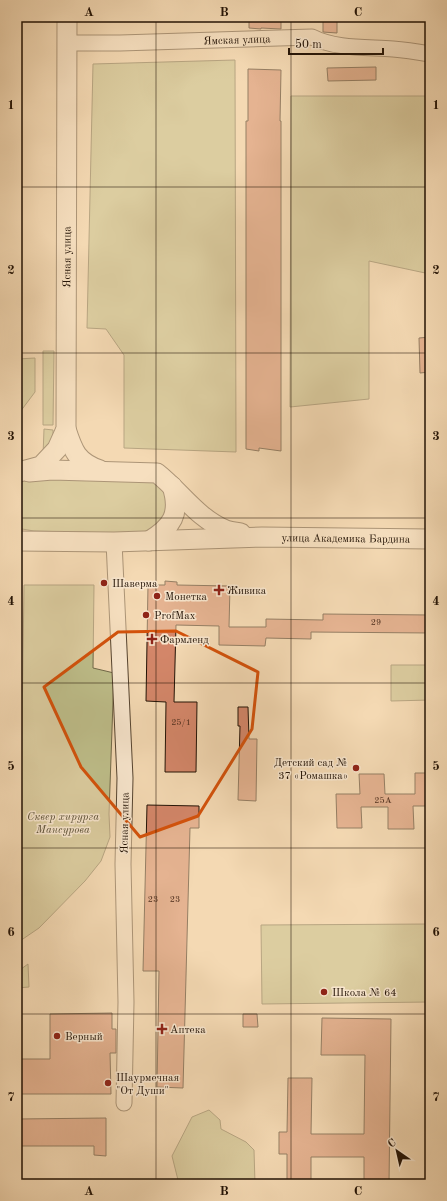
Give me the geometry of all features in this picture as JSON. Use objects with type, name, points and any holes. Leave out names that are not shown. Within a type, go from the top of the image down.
[{"type":"street","name":"Ясная улица","points":[[18,473],[41,466],[57,450],[66,429],[67,17]]},
{"type":"street","name":"Ямская улица","points":[[67,43],[120,43],[312,37],[322,42],[334,45],[396,49],[430,54]]},
{"type":"street","points":[[66,429],[75,453],[81,460],[89,466],[108,472]]},
{"type":"street","name":"улица Академика Бардина","points":[[18,473],[52,470],[157,473],[197,510],[218,526],[228,530],[262,537]]},
{"type":"street","points":[[149,541],[169,526],[175,515],[176,496],[172,486]]},
{"type":"street","name":"улица Академика Бардина","points":[[22,539],[114,542],[262,537],[430,539]]},
{"type":"street","name":"Ясная улица","points":[[114,542],[124,778],[123,864],[126,1002],[124,1103]]},
{"type":"highlighted area","points":[[176,631],[258,672],[252,729],[198,816],[140,837],[81,767],[44,687],[118,632]]},
{"type":"green space","points":[[235,60],[236,452],[124,448],[124,355],[106,329],[87,328],[93,64]]},
{"type":"green space","points":[[291,96],[430,96],[430,274],[369,261],[369,399],[290,407]]},
{"type":"green space","points":[[43,351],[54,351],[53,425],[43,425]]},
{"type":"green space","points":[[35,358],[35,392],[17,416],[17,359]]},
{"type":"green space","points":[[44,429],[53,430],[53,440],[43,456]]},
{"type":"green space","points":[[29,476],[151,479],[166,491],[171,501],[165,519],[144,534],[34,531],[22,529],[17,526],[17,481]]},
{"type":"green space","name":"Сквер хирурга Мансурова","points":[[24,585],[94,585],[93,668],[114,673],[109,814],[110,837],[101,861],[85,881],[39,928],[17,943],[17,808],[21,802]]},
{"type":"green space","points":[[391,665],[430,665],[430,700],[391,701]]},
{"type":"green space","points":[[430,924],[430,1002],[262,1004],[261,925]]},
{"type":"green space","points":[[28,964],[29,987],[17,988],[17,972]]},
{"type":"green space","points":[[209,1110],[220,1120],[221,1129],[246,1142],[254,1150],[255,1184],[179,1184],[172,1156],[192,1117]]},
{"type":"building","points":[[249,17],[281,17],[281,29],[249,28]]},
{"type":"building","points":[[323,17],[337,17],[337,33],[323,32]]},
{"type":"building","points":[[376,67],[376,80],[328,81],[327,68]]},
{"type":"building","points":[[248,69],[281,70],[281,451],[259,448],[259,451],[246,449],[246,121],[248,121]]},
{"type":"building","points":[[430,337],[430,372],[420,373],[419,338]]},
{"type":"building","points":[[165,581],[177,582],[177,585],[230,586],[229,627],[266,627],[266,619],[323,620],[323,614],[430,615],[430,633],[311,632],[311,639],[266,638],[265,646],[219,645],[219,626],[176,625],[174,702],[197,702],[196,772],[165,772],[166,702],[146,701],[148,585],[165,585]]},
{"type":"building","points":[[238,707],[248,707],[249,739],[257,739],[256,801],[238,800],[240,726],[238,726]]},
{"type":"building","points":[[415,773],[430,773],[430,806],[413,806],[414,829],[388,829],[388,807],[361,807],[362,828],[337,828],[336,794],[360,794],[359,774],[384,774],[385,794],[415,794]]},
{"type":"building","points":[[147,805],[199,806],[199,828],[190,828],[183,1088],[157,1087],[159,971],[143,971]]},
{"type":"building","points":[[112,1013],[112,1029],[116,1029],[116,1053],[110,1053],[111,1094],[17,1094],[17,1059],[50,1059],[50,1014]]},
{"type":"building","points":[[243,1014],[257,1014],[258,1027],[243,1027]]},
{"type":"building","points":[[322,1018],[391,1019],[389,1184],[364,1184],[364,1157],[311,1157],[311,1184],[287,1184],[287,1154],[279,1154],[279,1132],[287,1132],[288,1078],[312,1078],[311,1134],[364,1134],[365,1055],[321,1055]]},
{"type":"building","points":[[106,1118],[106,1156],[94,1155],[94,1146],[17,1146],[18,1119]]},
{"type":"place","name":"Шаверма","points":[[104,583]]},
{"type":"place","name":"Живика","points":[[219,590]]},
{"type":"place","name":"Монетка","points":[[157,596]]},
{"type":"place","name":"ProfMax","points":[[146,615]]},
{"type":"place","name":"Фармленд","points":[[152,639]]},
{"type":"place","name":"Детский сад № 37 «Ромашка»","points":[[356,768]]},
{"type":"place","name":"Школа № 64","points":[[324,992]]},
{"type":"place","name":"Аптека","points":[[162,1029]]},
{"type":"place","name":"Верный","points":[[57,1036]]},
{"type":"place","name":"Шаурмечная \"От Души\"","points":[[108,1083]]}]
